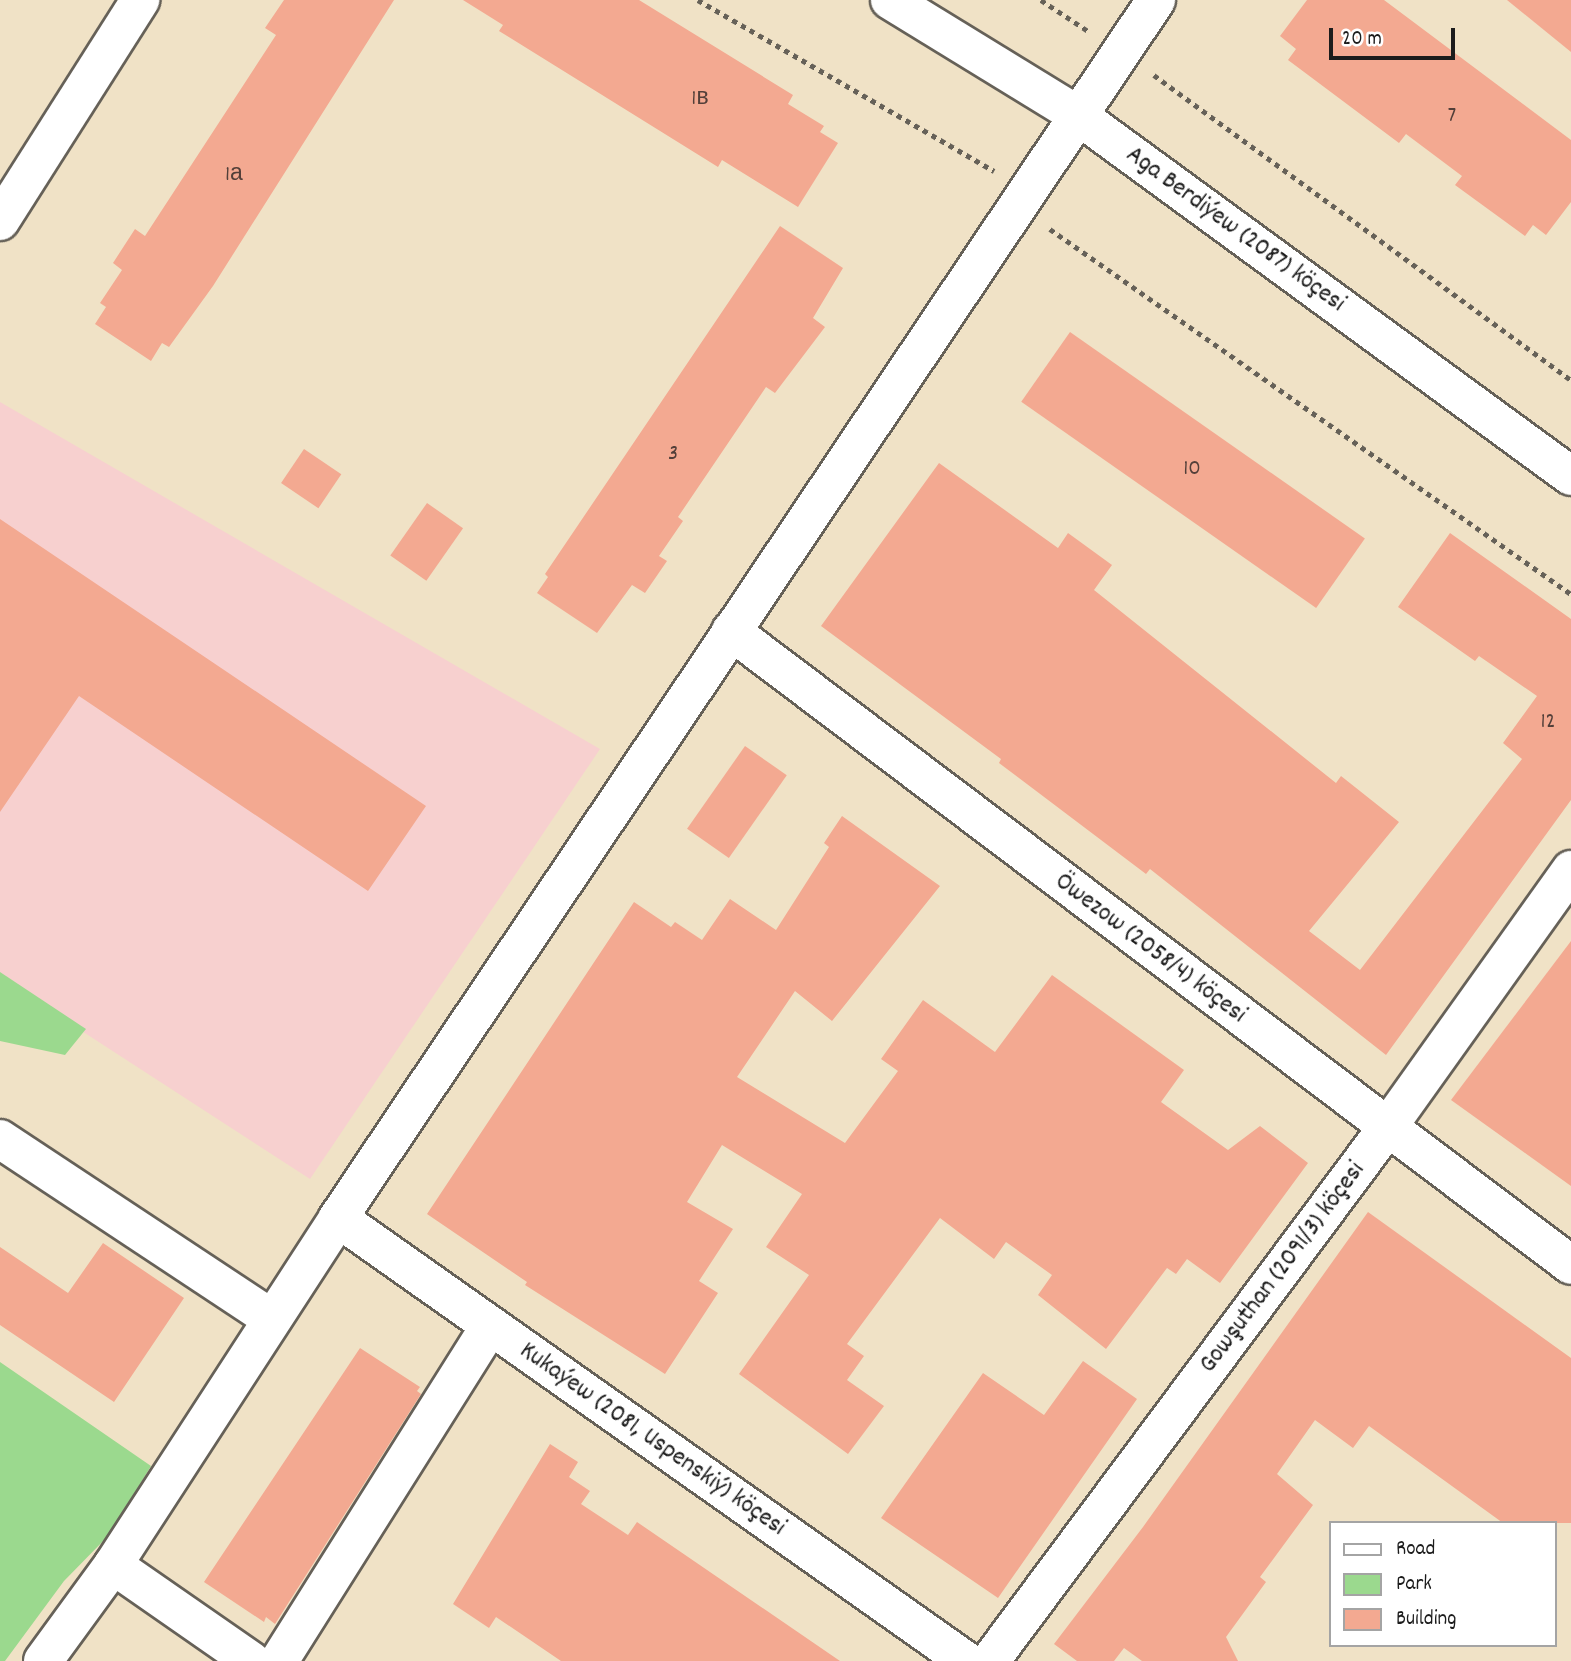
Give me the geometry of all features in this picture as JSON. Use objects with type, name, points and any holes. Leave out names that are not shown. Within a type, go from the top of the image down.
[{"type":"street","points":[[0,221],[140,0]]},
{"type":"street","name":"Aga Berdiýew (2087) köçesi","points":[[890,0],[1076,114],[1571,475]]},
{"type":"street","points":[[43,1661],[113,1565],[338,1218],[1076,114],[1156,0]]},
{"type":"street","name":"Öwezow (2058/4) köçesi","points":[[731,631],[1571,1265]]},
{"type":"street","name":"Gowşuthan (2091/3) köçesi","points":[[989,1661],[1387,1128],[1571,870]]},
{"type":"street","points":[[0,1139],[272,1319]]},
{"type":"street","name":"Kukaýew (2081, Uspenskiý) köçesi","points":[[338,1218],[966,1661]]},
{"type":"street","points":[[279,1661],[490,1326]]},
{"type":"street","points":[[113,1565],[251,1661]]},
{"type":"path","points":[[698,0],[993,169],[1017,205],[1571,594]]},
{"type":"path","points":[[1041,0],[1120,51],[1571,380]]},
{"type":"shaded area","points":[[0,402],[600,749],[310,1179],[0,978]]},
{"type":"green space","points":[[0,972],[86,1029],[65,1055],[0,1041]]},
{"type":"green space","points":[[0,1362],[151,1466],[110,1534],[64,1581],[5,1661],[0,1661]]},
{"type":"building","points":[[284,0],[394,0],[213,286],[169,347],[162,343],[151,361],[95,324],[106,307],[100,303],[122,270],[113,263],[135,229],[145,236],[276,35],[265,28]]},
{"type":"building","points":[[463,0],[639,0],[793,95],[788,104],[824,126],[820,132],[838,143],[798,207],[722,160],[718,167],[499,31],[503,25]]},
{"type":"building","points":[[1307,0],[1384,0],[1571,140],[1571,202],[1546,235],[1533,225],[1525,236],[1455,185],[1462,176],[1406,134],[1399,143],[1288,60],[1296,49],[1280,36]]},
{"type":"building","points":[[1507,0],[1571,0],[1571,52]]},
{"type":"building","points":[[780,226],[843,268],[813,318],[825,327],[775,393],[766,387],[678,517],[683,521],[659,556],[667,561],[645,593],[632,585],[597,633],[537,593],[548,577],[545,574]]},
{"type":"building","points":[[1070,332],[1365,538],[1316,608],[1021,402]]},
{"type":"building","points":[[304,449],[341,474],[318,508],[281,483]]},
{"type":"building","points":[[939,463],[1058,548],[1068,533],[1112,565],[1094,590],[1336,783],[1341,776],[1399,822],[1309,931],[1360,970],[1522,759],[1503,743],[1537,696],[1479,656],[1475,661],[1398,607],[1450,533],[1571,619],[1571,800],[1386,1055],[1150,869],[1146,874],[999,763],[1001,759],[821,626]]},
{"type":"building","points":[[427,503],[463,528],[426,581],[390,555]]},
{"type":"building","points":[[0,519],[426,806],[368,891],[79,696],[0,812]]},
{"type":"building","points":[[745,746],[787,775],[729,858],[687,829]]},
{"type":"building","points":[[842,816],[940,886],[832,1021],[795,991],[737,1077],[845,1143],[898,1071],[881,1059],[923,1000],[995,1052],[1052,975],[1184,1070],[1161,1102],[1228,1150],[1260,1126],[1308,1163],[1220,1283],[1187,1259],[1176,1274],[1167,1268],[1106,1349],[1038,1295],[1052,1275],[1006,1242],[994,1259],[940,1218],[847,1344],[864,1356],[847,1380],[884,1406],[848,1454],[739,1374],[809,1275],[766,1247],[802,1194],[722,1145],[687,1202],[733,1229],[699,1281],[718,1293],[665,1374],[525,1285],[527,1282],[427,1214],[634,902],[671,927],[675,922],[702,940],[730,899],[776,930],[829,847],[824,843]]},
{"type":"building","points":[[1571,941],[1571,1186],[1451,1100]]},
{"type":"building","points":[[1368,1212],[1571,1358],[1571,1523],[1500,1521],[1369,1426],[1353,1448],[1315,1420],[1277,1474],[1313,1505],[1260,1577],[1266,1582],[1226,1637],[1238,1661],[1142,1661],[1124,1648],[1114,1661],[1077,1661],[1054,1644],[1143,1527]]},
{"type":"building","points":[[103,1243],[184,1298],[114,1402],[0,1325],[0,1247],[68,1293]]},
{"type":"building","points":[[360,1348],[420,1387],[417,1391],[421,1394],[275,1624],[266,1617],[264,1622],[204,1582]]},
{"type":"building","points":[[1083,1361],[1137,1399],[998,1598],[881,1518],[983,1373],[1044,1415]]},
{"type":"building","points":[[550,1444],[578,1462],[569,1477],[590,1491],[581,1504],[628,1535],[637,1522],[840,1661],[561,1661],[496,1617],[489,1628],[453,1604]]}]
